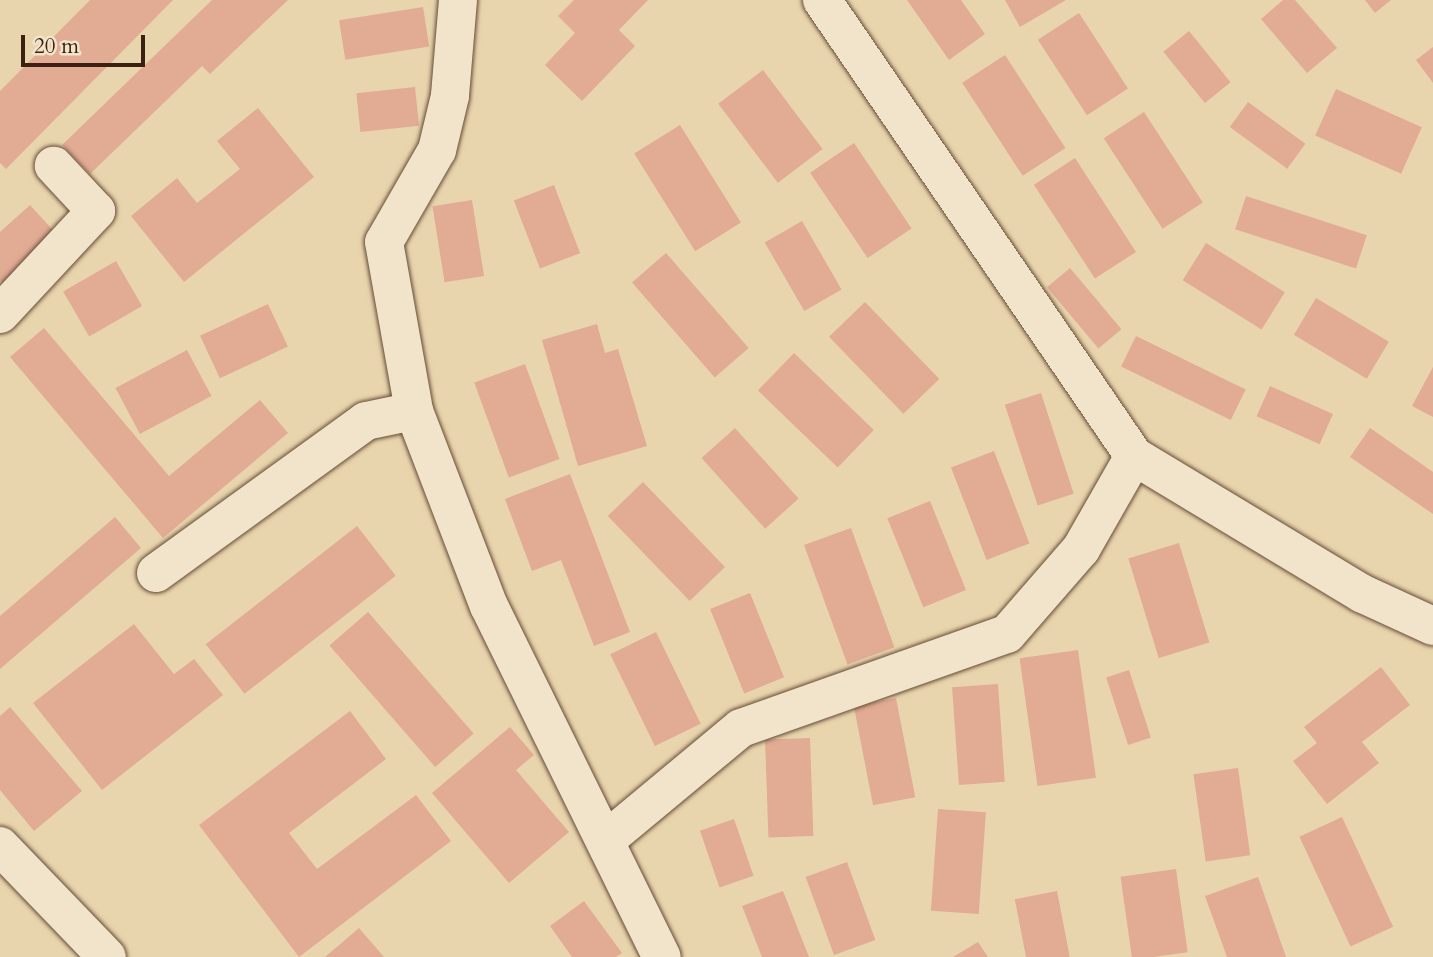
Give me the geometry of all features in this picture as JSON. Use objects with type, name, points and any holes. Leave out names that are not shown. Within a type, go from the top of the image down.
[{"type":"street","points":[[458,0],[450,96],[437,150],[384,243],[414,411],[489,606],[662,957]]},
{"type":"street","points":[[822,0],[1134,456],[1363,594],[1433,626]]},
{"type":"street","points":[[0,314],[96,211],[54,166]]},
{"type":"street","points":[[156,572],[366,421],[414,411]]},
{"type":"street","points":[[606,840],[741,728],[1007,634],[1081,549],[1134,456]]},
{"type":"street","points":[[0,846],[107,957]]},
{"type":"building","points":[[90,0],[173,0],[6,169],[0,163],[0,91]]},
{"type":"building","points":[[212,0],[288,0],[210,74],[202,66],[90,174],[62,145]]},
{"type":"building","points":[[574,0],[648,0],[619,30],[635,46],[582,101],[545,65],[575,33],[558,16]]},
{"type":"building","points":[[907,0],[961,0],[985,34],[949,60]]},
{"type":"building","points":[[1005,0],[1066,0],[1020,27]]},
{"type":"building","points":[[1283,0],[1295,0],[1337,48],[1307,73],[1261,19]]},
{"type":"building","points":[[1365,0],[1391,0],[1375,13]]},
{"type":"building","points":[[423,7],[429,47],[345,60],[339,20]]},
{"type":"building","points":[[1079,13],[1128,88],[1087,115],[1038,40]]},
{"type":"building","points":[[1189,31],[1231,82],[1205,103],[1163,52]]},
{"type":"building","points":[[1433,47],[1433,83],[1416,60]]},
{"type":"building","points":[[1005,55],[1065,148],[1023,176],[962,83]]},
{"type":"building","points":[[763,70],[823,149],[778,183],[718,104]]},
{"type":"building","points":[[415,87],[419,126],[360,132],[356,93]]},
{"type":"building","points":[[1336,89],[1422,127],[1401,174],[1315,136]]},
{"type":"building","points":[[1248,102],[1305,144],[1287,169],[1230,127]]},
{"type":"building","points":[[258,108],[314,177],[184,282],[131,216],[177,178],[197,203],[240,169],[217,141]]},
{"type":"building","points":[[1144,112],[1203,203],[1163,229],[1104,138]]},
{"type":"building","points":[[680,125],[741,223],[695,251],[634,154]]},
{"type":"building","points":[[854,143],[912,228],[868,258],[810,173]]},
{"type":"building","points":[[1075,158],[1136,252],[1095,279],[1034,185]]},
{"type":"building","points":[[554,185],[580,253],[540,269],[514,200]]},
{"type":"building","points":[[1246,196],[1367,235],[1356,269],[1235,229]]},
{"type":"building","points":[[472,200],[484,276],[445,282],[432,206]]},
{"type":"building","points":[[30,205],[60,238],[6,287],[0,280],[0,232]]},
{"type":"building","points":[[802,221],[842,289],[804,311],[765,242]]},
{"type":"building","points":[[1206,243],[1285,292],[1262,330],[1183,280]]},
{"type":"building","points":[[666,253],[749,348],[715,378],[632,283]]},
{"type":"building","points":[[116,261],[142,306],[89,337],[63,292]]},
{"type":"building","points":[[1070,268],[1121,329],[1098,349],[1047,287]]},
{"type":"building","points":[[1316,298],[1389,342],[1367,379],[1294,335]]},
{"type":"building","points":[[865,302],[939,379],[903,414],[829,337]]},
{"type":"building","points":[[268,304],[288,347],[220,378],[200,336]]},
{"type":"building","points":[[597,324],[605,353],[618,349],[647,446],[578,466],[542,340]]},
{"type":"building","points":[[44,328],[169,476],[260,400],[288,433],[163,538],[10,357]]},
{"type":"building","points":[[1136,336],[1246,389],[1231,420],[1121,367]]},
{"type":"building","points":[[187,350],[211,396],[140,434],[115,388]]},
{"type":"building","points":[[794,353],[874,430],[838,468],[758,390]]},
{"type":"building","points":[[525,364],[560,459],[509,477],[474,382]]},
{"type":"building","points":[[1433,367],[1433,417],[1412,406]]},
{"type":"building","points":[[1270,386],[1333,414],[1320,444],[1257,416]]},
{"type":"building","points":[[1041,393],[1074,494],[1038,506],[1005,405]]},
{"type":"building","points":[[735,428],[799,499],[765,529],[702,458]]},
{"type":"building","points":[[1370,428],[1433,472],[1433,514],[1350,457]]},
{"type":"building","points":[[994,451],[1029,543],[987,560],[951,467]]},
{"type":"building","points":[[570,474],[630,632],[594,646],[561,560],[532,571],[505,499]]},
{"type":"building","points":[[643,482],[725,567],[690,601],[608,516]]},
{"type":"building","points":[[930,501],[966,590],[923,607],[887,518]]},
{"type":"building","points":[[115,517],[141,548],[0,669],[0,616]]},
{"type":"building","points":[[357,526],[396,576],[244,694],[206,644]]},
{"type":"building","points":[[851,528],[894,647],[847,664],[804,545]]},
{"type":"building","points":[[1179,543],[1209,642],[1159,658],[1128,558]]},
{"type":"building","points":[[750,593],[784,677],[744,693],[710,609]]},
{"type":"building","points":[[368,612],[474,734],[435,767],[330,645]]},
{"type":"building","points":[[134,624],[174,674],[194,659],[223,695],[102,790],[33,703]]},
{"type":"building","points":[[656,632],[701,724],[655,746],[610,654]]},
{"type":"building","points":[[1078,650],[1096,778],[1038,786],[1020,658]]},
{"type":"building","points":[[1381,667],[1410,705],[1362,742],[1379,763],[1327,804],[1293,761],[1317,743],[1304,727]]},
{"type":"building","points":[[1129,670],[1151,738],[1128,745],[1106,677]]},
{"type":"building","points":[[998,684],[1005,782],[959,785],[952,687]]},
{"type":"building","points":[[896,698],[915,797],[873,805],[854,706]]},
{"type":"building","points":[[10,707],[82,791],[34,831],[0,790],[0,716]]},
{"type":"building","points":[[350,711],[386,759],[289,833],[317,869],[416,795],[451,841],[299,957],[199,825]]},
{"type":"building","points":[[510,727],[534,755],[516,770],[569,832],[509,883],[432,793]]},
{"type":"building","points":[[810,738],[813,836],[768,838],[765,740]]},
{"type":"building","points":[[1238,768],[1250,855],[1206,861],[1193,774]]},
{"type":"building","points":[[938,809],[986,812],[979,914],[931,911]]},
{"type":"building","points":[[1342,817],[1393,927],[1351,947],[1299,837]]},
{"type":"building","points":[[734,819],[754,876],[719,887],[700,831]]},
{"type":"building","points":[[847,862],[875,940],[834,955],[806,877]]},
{"type":"building","points":[[1176,869],[1188,952],[1132,957],[1121,877]]},
{"type":"building","points":[[1258,877],[1286,957],[1227,957],[1205,896]]},
{"type":"building","points":[[783,891],[809,957],[762,957],[742,906]]},
{"type":"building","points":[[1057,891],[1070,957],[1026,957],[1015,899]]},
{"type":"building","points":[[584,901],[622,953],[616,957],[572,957],[550,926]]},
{"type":"building","points":[[359,928],[384,957],[325,957]]},
{"type":"building","points":[[978,942],[988,957],[953,957]]}]
